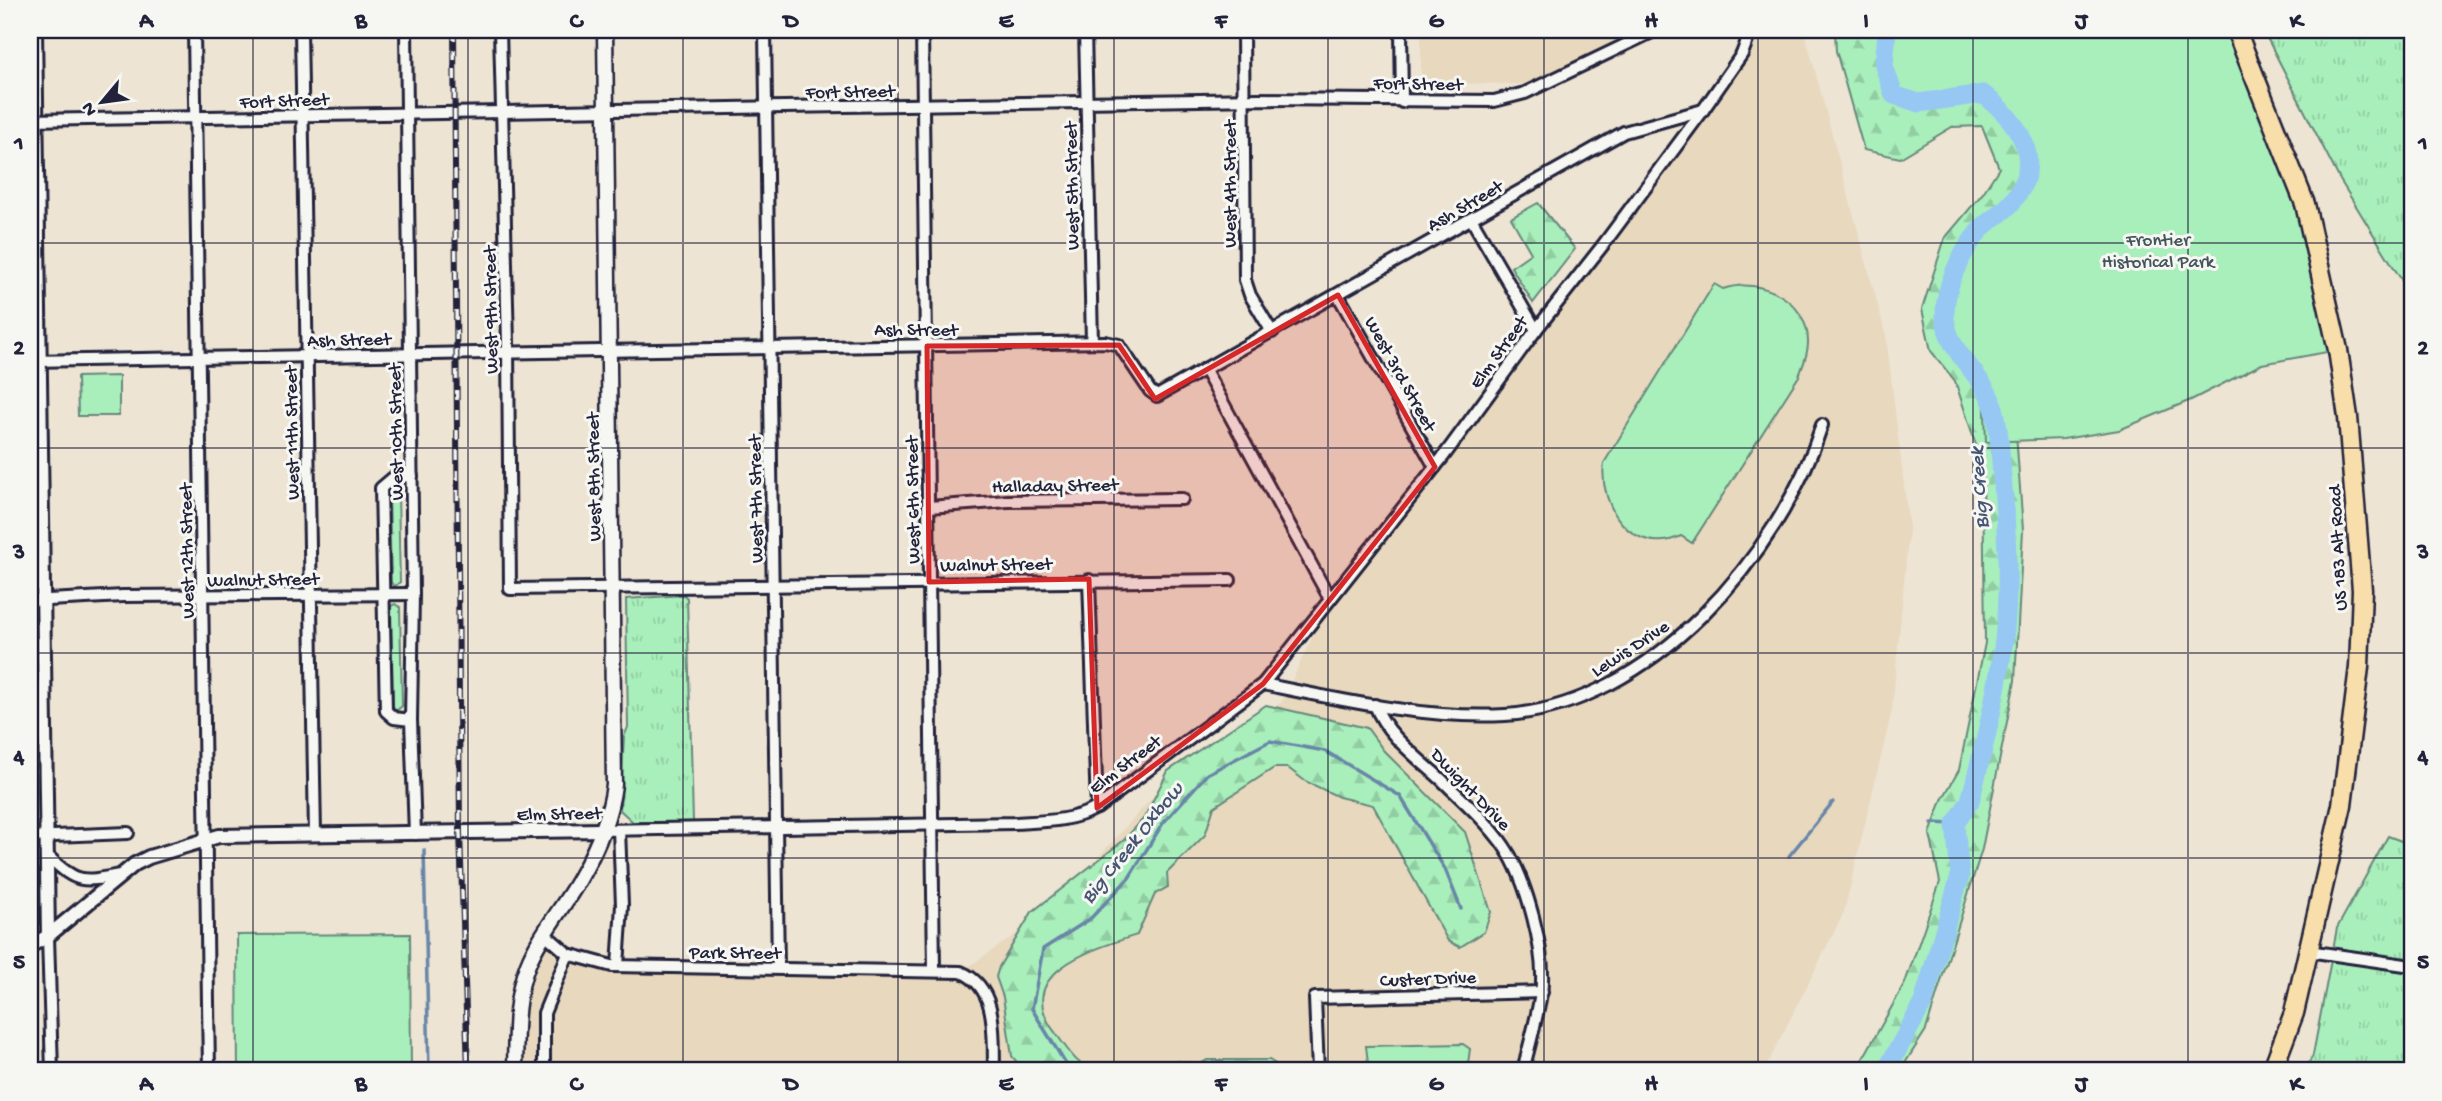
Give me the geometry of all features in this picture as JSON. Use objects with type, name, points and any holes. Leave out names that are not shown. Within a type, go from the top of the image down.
[{"type":"highway","name":"US 183 Alt Road","points":[[2236,30],[2305,204],[2338,350],[2348,417],[2362,590],[2351,747],[2342,805],[2294,1013],[2272,1071]]},
{"type":"main road","name":"West 8th Street","points":[[515,1071],[516,1007],[528,964],[558,910],[581,876],[610,812],[614,785],[605,30]]},
{"type":"street","points":[[35,30],[35,361],[49,836],[48,936],[52,1071]]},
{"type":"street","name":"West 12th Street","points":[[194,30],[209,1071]]},
{"type":"street","name":"West 11th Street","points":[[301,30],[315,835]]},
{"type":"street","name":"West 10th Street","points":[[406,30],[413,594],[411,720],[415,834]]},
{"type":"street","name":"West 9th Street","points":[[500,30],[508,354],[510,589]]},
{"type":"street","name":"West 7th Street","points":[[765,30],[778,968]]},
{"type":"street","name":"West 6th Street","points":[[922,30],[934,970]]},
{"type":"street","name":"West 5th Street","points":[[1085,30],[1092,342]]},
{"type":"street","name":"West 4th Street","points":[[1243,30],[1246,99],[1245,280],[1250,295],[1272,332]]},
{"type":"street","points":[[1401,30],[1402,102]]},
{"type":"street","name":"Fort Street","points":[[33,120],[407,115],[455,111],[501,114],[1246,99],[1388,98],[1402,102],[1494,101],[1525,93],[1656,30]]},
{"type":"street","name":"Elm Street","points":[[30,946],[48,936],[120,875],[149,856],[219,836],[1061,821],[1080,817],[1097,808],[1263,684],[1435,467],[1703,110],[1737,60],[1751,30]]},
{"type":"street","name":"Ash Street","points":[[35,361],[199,356],[508,354],[689,347],[1092,342],[1118,345],[1150,391],[1157,396],[1624,132],[1703,110]]},
{"type":"street","points":[[1472,220],[1536,330]]},
{"type":"street","name":"West 3rd Street","points":[[1338,295],[1435,467]]},
{"type":"street","points":[[1205,370],[1330,599]]},
{"type":"street","name":"Lewis Drive","points":[[1263,684],[1376,705],[1470,715],[1508,715],[1578,699],[1622,676],[1684,632],[1718,601],[1751,558],[1776,518],[1811,457],[1822,425]]},
{"type":"street","points":[[411,720],[394,718],[386,711],[381,488],[394,477],[412,476]]},
{"type":"street","name":"Halladay Street","points":[[929,507],[1008,501],[1182,499]]},
{"type":"street","points":[[1089,580],[1097,808]]},
{"type":"street","name":"Walnut Street","points":[[510,589],[1230,580]]},
{"type":"street","name":"Walnut Street","points":[[30,601],[413,594]]},
{"type":"street","name":"Dwight Drive","points":[[1376,705],[1381,718],[1398,738],[1457,794],[1504,846],[1531,912],[1542,968],[1542,992],[1523,1071]]},
{"type":"street","points":[[618,966],[622,905],[619,830]]},
{"type":"street","points":[[30,837],[128,833]]},
{"type":"street","points":[[49,857],[71,878],[85,881],[120,875]]},
{"type":"street","name":"Park Street","points":[[545,934],[568,954],[583,960],[618,966],[961,972],[975,978],[983,986],[993,1028],[994,1071]]},
{"type":"street","points":[[2308,951],[2412,966]]},
{"type":"street","points":[[544,1071],[544,1013],[568,954]]},
{"type":"street","name":"Custer Drive","points":[[1318,1071],[1315,998],[1542,992]]},
{"type":"highlighted area","points":[[1338,295],[1435,467],[1263,684],[1097,808],[1089,579],[929,582],[927,346],[1119,345],[1155,399]]},
{"type":"shaded area","points":[[1421,30],[1623,30],[1624,37],[1540,81],[1523,84],[1421,83]]},
{"type":"shaded area","points":[[1767,30],[1804,30],[1886,336],[1909,528],[1892,710],[1844,912],[1764,1071],[516,1071],[516,1007],[545,934],[568,954],[632,967],[961,972],[1015,935],[1082,875],[1161,788],[1282,702],[1330,599],[1724,81]]},
{"type":"green space","points":[[1835,30],[1914,30],[2056,52],[2012,377],[2023,530],[2015,681],[1982,849],[1926,1030],[1900,1071],[1856,1071],[1905,983],[1940,882],[1930,834],[1942,800],[1959,770],[1985,643],[1983,466],[1955,381],[1931,351],[1922,309],[1945,238],[1983,193],[1999,168],[1982,126],[1952,127],[1900,158],[1864,150],[1836,51]]},
{"type":"green space","name":"Frontier Historical Park","points":[[1887,30],[2236,30],[2290,165],[2338,350],[2262,364],[2191,400],[2119,430],[2063,439],[1986,442],[1984,384],[1962,359],[1950,334],[1950,291],[1970,243],[1982,227],[2015,199],[2027,168],[2027,154],[2016,128],[1996,104],[1983,94],[1919,103],[1894,95],[1884,66]]},
{"type":"green space","points":[[2263,30],[2412,30],[2412,297],[2340,180]]},
{"type":"green space","points":[[1538,203],[1575,249],[1533,303],[1511,267],[1531,253],[1511,218]]},
{"type":"green space","points":[[1714,284],[1723,289],[1752,286],[1780,295],[1800,315],[1806,328],[1806,356],[1799,376],[1692,543],[1681,536],[1664,541],[1648,540],[1634,534],[1613,511],[1604,480],[1604,463]]},
{"type":"green space","points":[[119,376],[119,416],[78,416],[77,377]]},
{"type":"green space","points":[[394,489],[398,493],[400,582],[394,587],[391,582],[389,492]]},
{"type":"green space","points":[[684,595],[687,598],[693,822],[633,822],[620,810],[624,737],[628,727],[626,599]]},
{"type":"green space","points":[[395,604],[400,607],[402,706],[396,711],[393,706],[391,606]]},
{"type":"green space","points":[[1266,705],[1367,728],[1384,751],[1465,832],[1491,912],[1484,932],[1460,947],[1448,941],[1373,805],[1339,797],[1305,781],[1288,768],[1274,768],[1214,807],[1205,835],[1167,873],[1168,887],[1155,894],[1137,935],[1079,957],[1062,967],[1049,980],[1042,996],[1045,1014],[1073,1057],[1095,1071],[1024,1071],[1012,1056],[1003,997],[996,977],[999,967],[1032,912],[1124,840],[1144,818],[1168,771]]},
{"type":"green space","points":[[2388,836],[2412,845],[2412,1071],[2305,1071],[2313,1055],[2337,928]]},
{"type":"green space","points":[[410,934],[411,1071],[238,1071],[237,935]]},
{"type":"green space","points":[[1463,1044],[1470,1049],[1467,1071],[1369,1071],[1366,1046]]},
{"type":"green space","points":[[1207,1060],[1269,1060],[1287,1071],[1148,1071],[1149,1065],[1178,1061],[1199,1065]]},
{"type":"waterway","name":"Big Creek","points":[[1886,1071],[1923,1003],[1960,876],[1955,824],[1970,801],[1998,681],[2006,620],[2006,537],[1996,416],[1982,384],[1952,342],[1947,330],[1945,305],[1951,281],[1967,248],[1981,229],[2013,201],[2023,185],[2027,170],[2024,142],[2017,129],[1983,94],[1919,103],[1894,95],[1884,66],[1887,30]]},
{"type":"waterway","name":"Big Creek Oxbow","points":[[1070,1071],[1032,1009],[1043,949],[1090,919],[1129,878],[1163,823],[1207,774],[1270,741],[1325,751],[1400,796],[1445,869],[1461,909]]},
{"type":"waterway","points":[[1789,856],[1833,802]]},
{"type":"waterway","points":[[1932,823],[1955,824]]},
{"type":"waterway","points":[[424,850],[429,1071]]},
{"type":"railway","points":[[454,30],[460,832],[468,1071]]}]
